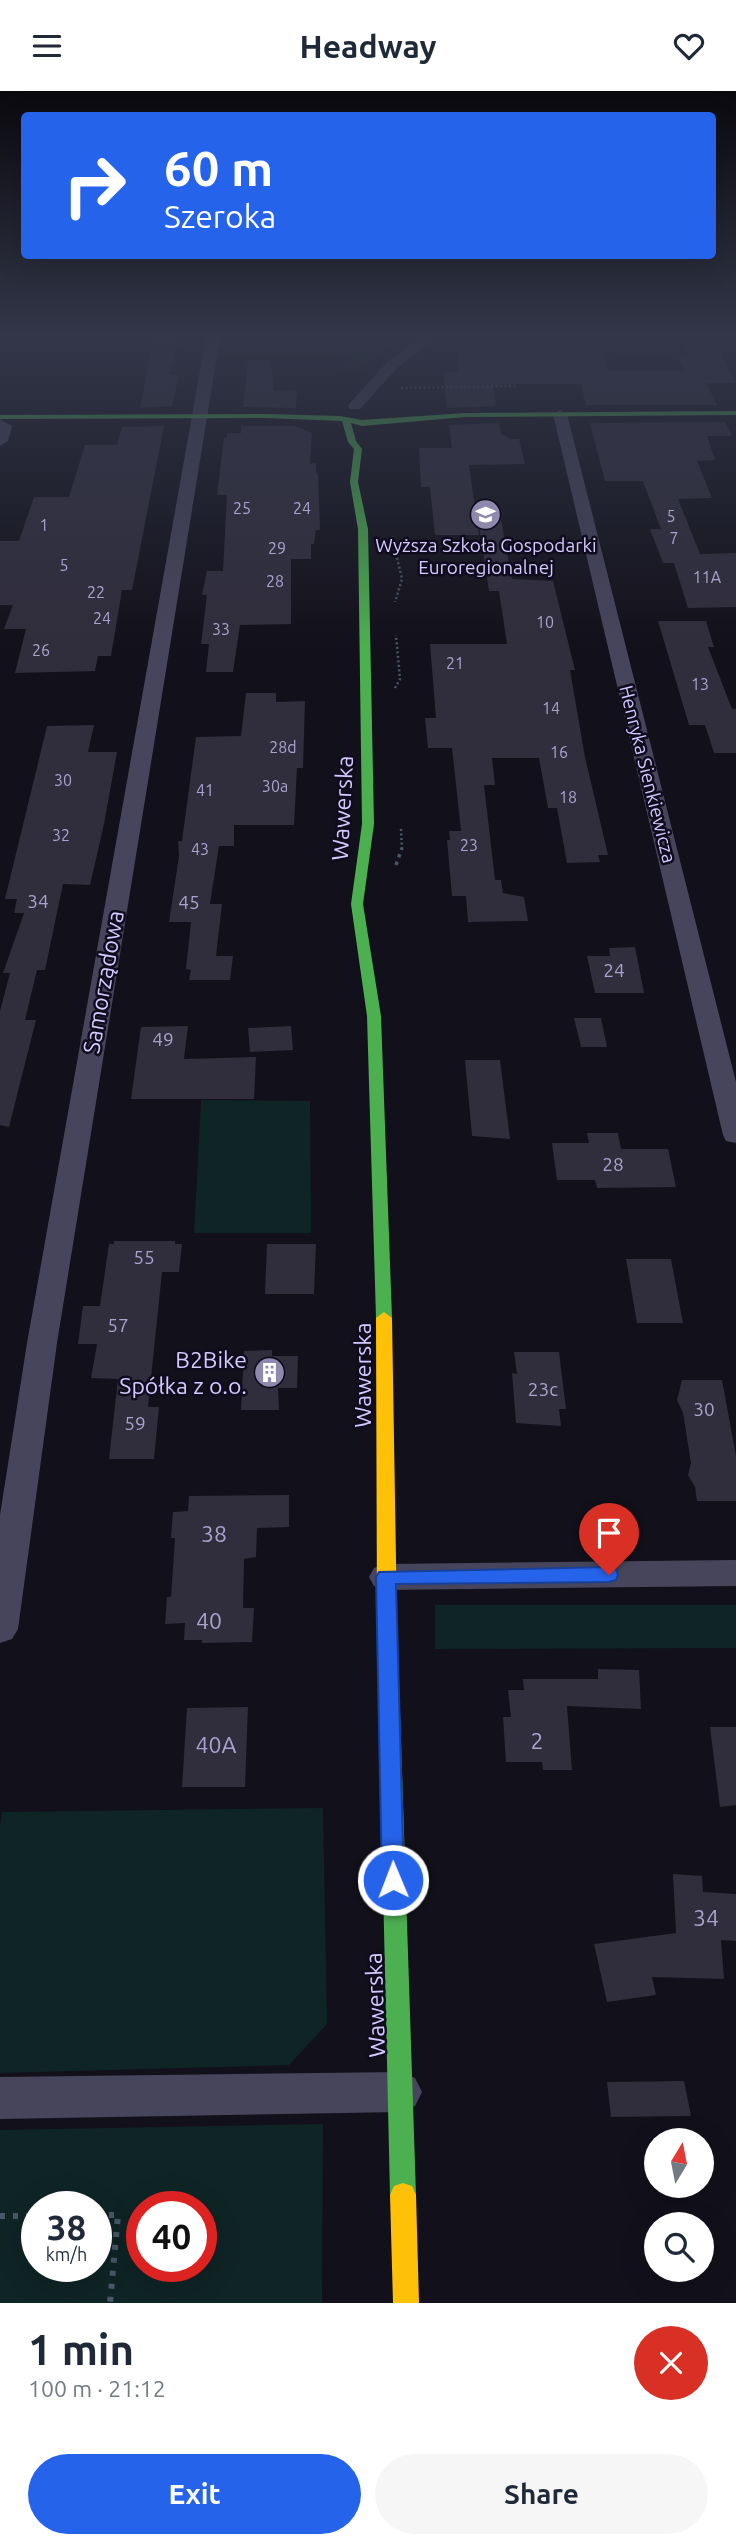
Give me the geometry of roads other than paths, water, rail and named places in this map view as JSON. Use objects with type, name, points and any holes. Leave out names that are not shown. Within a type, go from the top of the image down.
[{"type":"street","name":"Samorządowa","points":[[0,1629],[34,1412],[42,1343],[195,440]]},
{"type":"street","name":"Wawerska","points":[[352,440],[358,449],[354,482],[363,542],[369,812],[357,904],[374,1016],[384,1252],[386,1577],[406,2303]]},
{"type":"street","points":[[358,449],[367,440]]},
{"type":"street","name":"Henryka Sienkiewicza","points":[[566,440],[736,1135]]},
{"type":"street","points":[[386,1577],[736,1573]]},
{"type":"street","points":[[0,2098],[400,2092]]},
{"type":"place","name":"Wyższa Szkoła Gospodarki Euroregionalnej","points":[[486,514]]},
{"type":"place","name":"B2Bike Spółka z o.o.","points":[[270,1372]]}]
